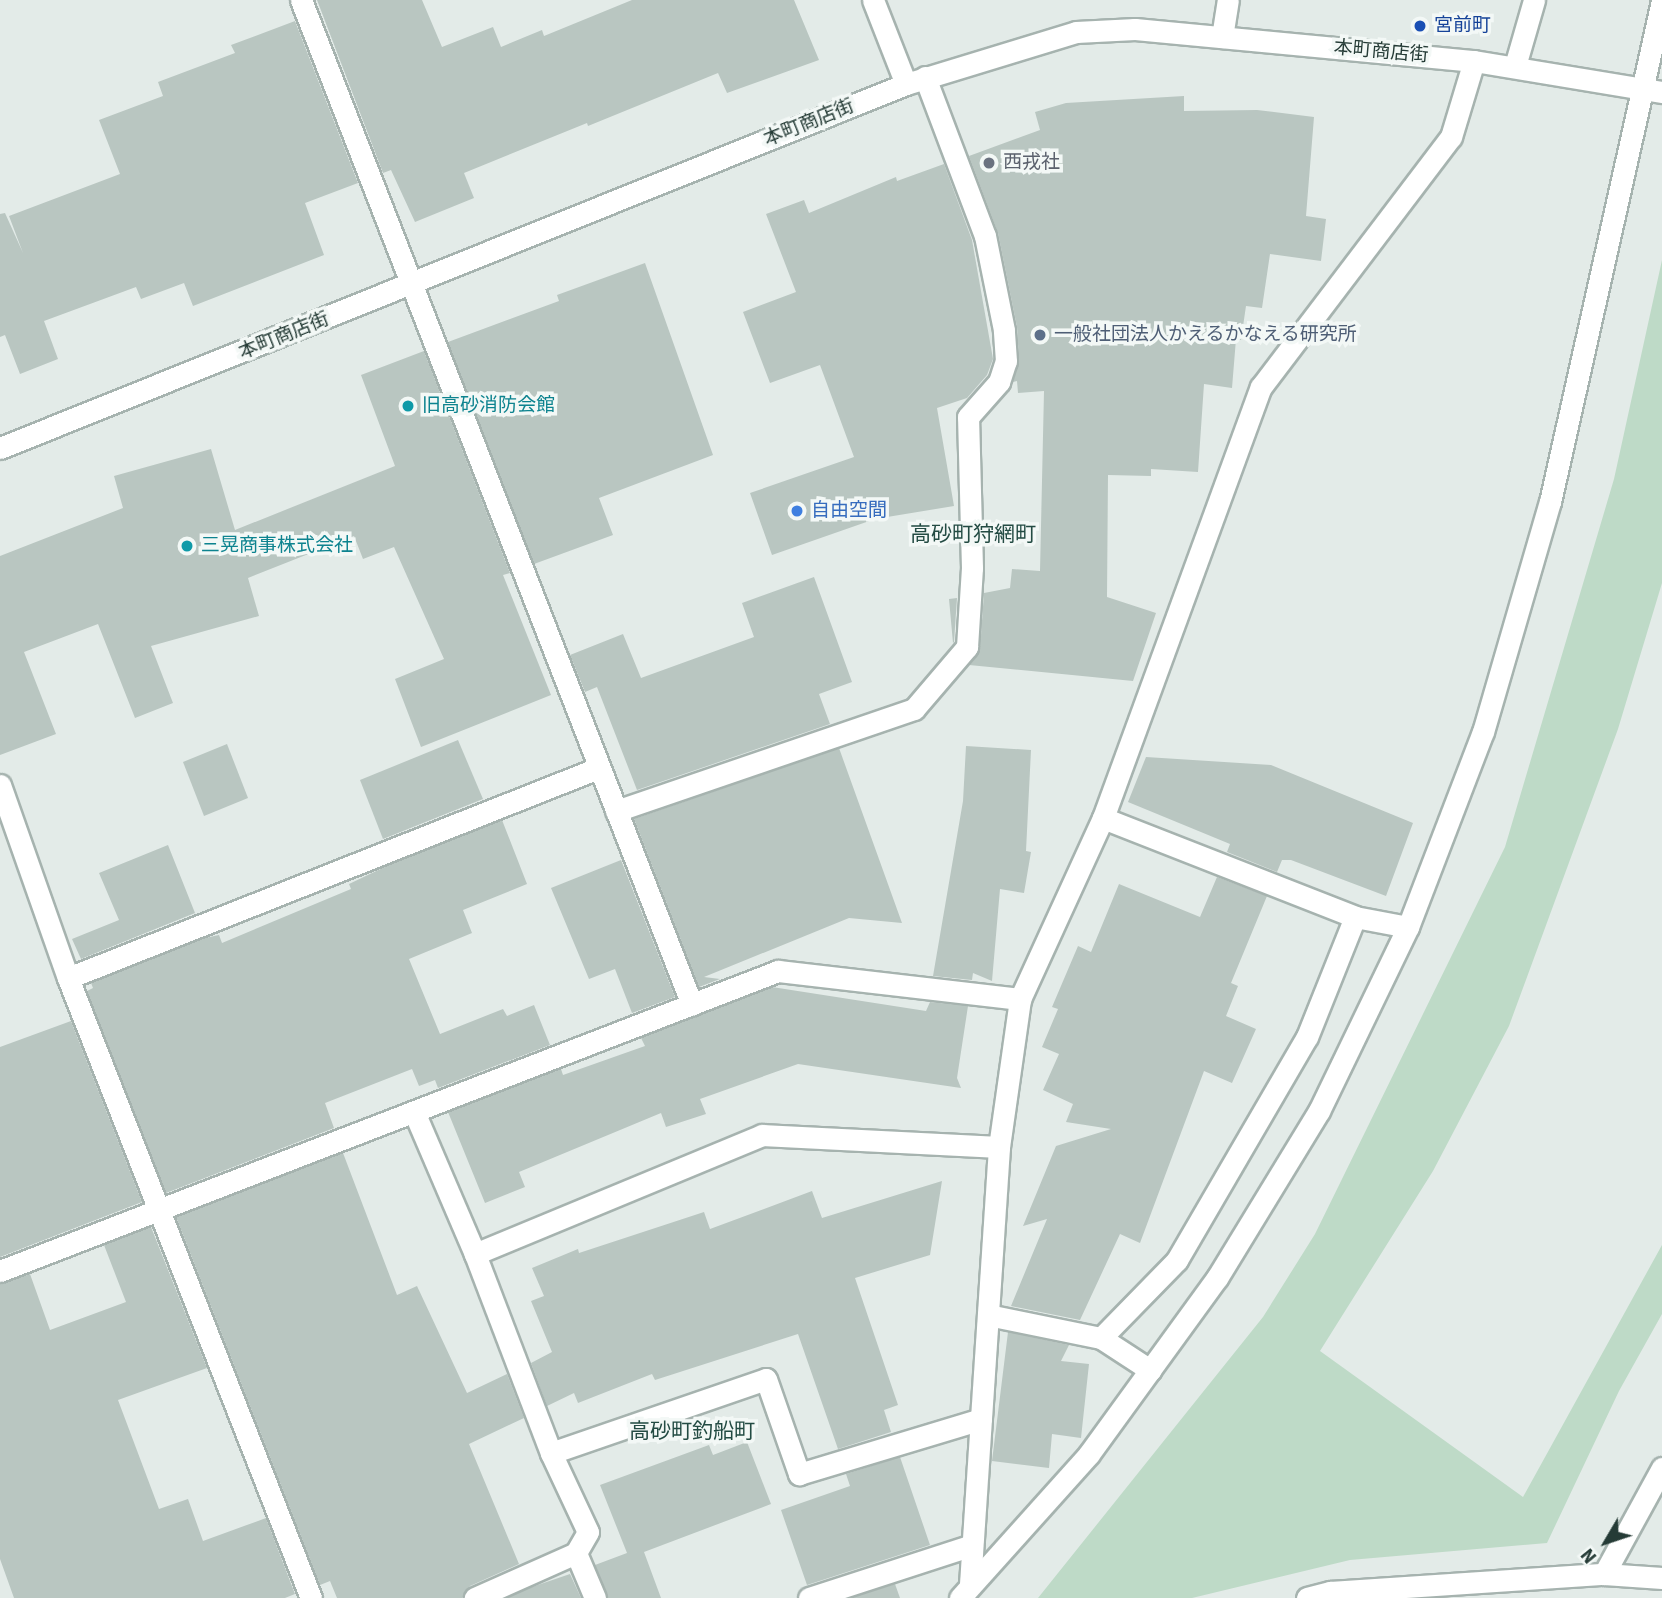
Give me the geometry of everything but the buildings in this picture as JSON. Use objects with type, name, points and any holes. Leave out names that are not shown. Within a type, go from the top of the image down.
[{"type":"street","points":[[301,0],[692,1005]]},
{"type":"street","points":[[616,811],[914,709],[967,647],[972,568],[968,417],[999,382],[1006,362],[1004,330],[985,236],[916,80],[873,0]]},
{"type":"street","points":[[1222,37],[1228,0]]},
{"type":"street","points":[[1515,65],[1534,0]]},
{"type":"street","points":[[965,1591],[1089,1454],[1217,1278],[1319,1111],[1408,927],[1483,732],[1550,502],[1662,1]]},
{"type":"street","name":"本町商店街","points":[[0,449],[411,286],[916,80],[1076,32],[1135,29],[1515,65],[1662,92]]},
{"type":"street","points":[[965,1591],[972,1545],[999,1147],[1020,999],[1104,818],[1261,387],[1451,137],[1474,61]]},
{"type":"street","points":[[68,978],[598,768]]},
{"type":"street","points":[[0,785],[68,978],[311,1598]]},
{"type":"street","points":[[1104,818],[1355,917],[1408,927]]},
{"type":"street","points":[[1101,1338],[1177,1260],[1307,1037],[1355,917]]},
{"type":"street","points":[[0,1271],[157,1209],[415,1114],[778,971],[1020,999]]},
{"type":"street","points":[[415,1114],[475,1254],[551,1453],[588,1532],[576,1553],[475,1598]]},
{"type":"street","points":[[475,1254],[762,1136],[999,1147]]},
{"type":"street","points":[[988,1315],[1101,1338],[1150,1370]]},
{"type":"street","points":[[551,1453],[766,1380],[799,1474],[981,1419]]},
{"type":"street","points":[[1604,1574],[1662,1468]]},
{"type":"street","points":[[809,1598],[972,1545]]},
{"type":"street","points":[[576,1553],[595,1598]]},
{"type":"street","points":[[1307,1598],[1330,1592],[1604,1574],[1662,1578]]},
{"type":"green space","points":[[1662,260],[1662,583],[1618,729],[1509,1026],[1433,1171],[1320,1351],[1523,1497],[1662,1245],[1662,1314],[1619,1391],[1547,1543],[1350,1560],[1192,1598],[1038,1598],[1263,1317],[1315,1234],[1505,847],[1614,479]]},
{"type":"place","name":"宮前町","points":[[1420,26]]},
{"type":"place","name":"西戎社","points":[[989,163]]},
{"type":"place","name":"一般社団法人かえるかなえる研究所","points":[[1040,335]]},
{"type":"place","name":"旧高砂消防会館","points":[[408,406]]},
{"type":"place","name":"自由空間","points":[[797,511]]},
{"type":"place","name":"三晃商事株式会社","points":[[187,546]]},
{"type":"district","name":"高砂町狩網町","points":[[973,534]]},
{"type":"district","name":"高砂町釣船町","points":[[692,1431]]}]
